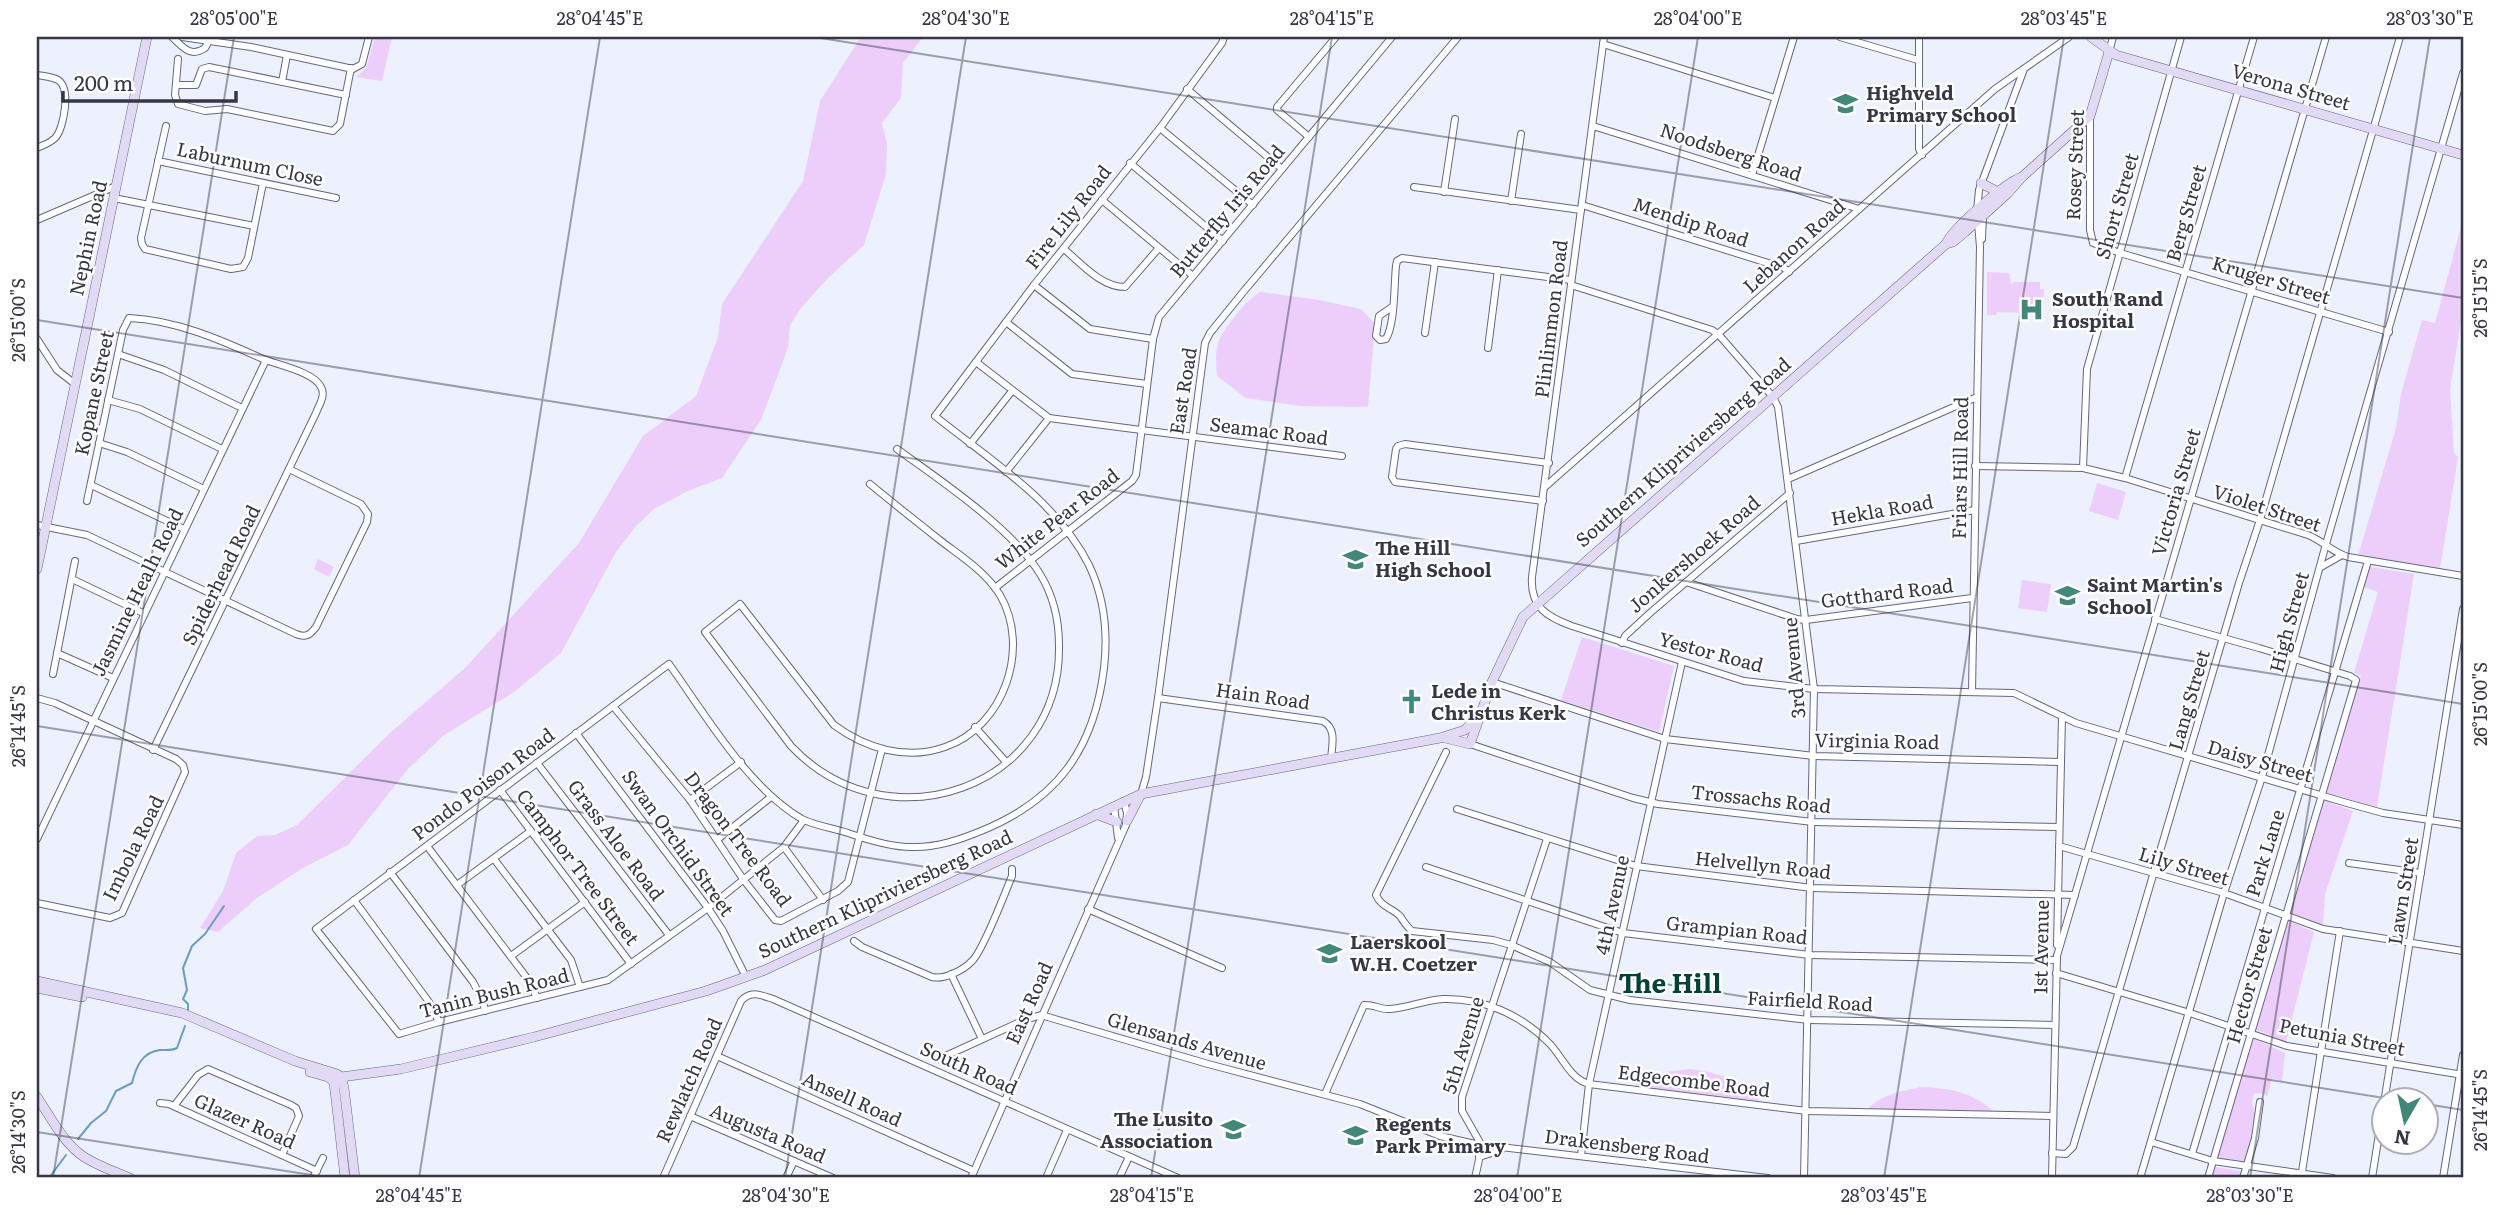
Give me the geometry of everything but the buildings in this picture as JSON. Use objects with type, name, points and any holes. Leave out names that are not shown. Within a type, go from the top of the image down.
[{"type":"street","name":"Nephin Road","points":[[37,569],[41,526],[75,384],[147,37]]},
{"type":"street","points":[[172,37],[183,48],[194,52],[205,48],[210,38]]},
{"type":"street","points":[[182,37],[210,38],[351,68],[360,66],[369,37]]},
{"type":"street","name":"Fire Lily Road","points":[[970,444],[935,416],[1034,285],[1160,128],[1224,37]]},
{"type":"street","points":[[1309,137],[1277,110],[1277,107],[1336,37]]},
{"type":"street","name":"Butterfly Iris Road","points":[[1142,431],[1153,339],[1159,317],[1392,37]]},
{"type":"street","name":"East Road","points":[[1141,794],[1158,698],[1205,343],[1210,333],[1458,37]]},
{"type":"street","points":[[1752,174],[1794,37]]},
{"type":"street","points":[[1840,37],[1918,60]]},
{"type":"street","points":[[1919,37],[1919,149],[1922,155]]},
{"type":"street","name":"Lebanon Road","points":[[1546,486],[2003,83],[2069,37]]},
{"type":"street","points":[[2091,37],[2109,52]]},
{"type":"street","name":"Rosey Street","points":[[2103,247],[2093,243],[2090,236],[2090,116],[2113,37]]},
{"type":"street","name":"Short Street","points":[[2083,468],[2087,369],[2181,37]]},
{"type":"street","name":"Berg Street","points":[[2125,478],[2254,37]]},
{"type":"street","name":"Victoria Street","points":[[2057,958],[2326,37]]},
{"type":"street","name":"Lang Street","points":[[2052,1153],[2066,1154],[2073,1147],[2260,520],[2400,37]]},
{"type":"street","points":[[1604,40],[1775,98]]},
{"type":"street","name":"Plinlimmon Road","points":[[1538,603],[1532,593],[1532,586],[1604,40]]},
{"type":"street","name":"Verona Street","points":[[2109,52],[2463,155]]},
{"type":"street","points":[[282,82],[287,55]]},
{"type":"street","points":[[178,59],[176,100],[183,106],[205,111],[227,110],[333,131],[340,124],[351,68]]},
{"type":"street","points":[[176,85],[196,86],[205,67],[345,95]]},
{"type":"street","name":"Friars Hill Road","points":[[1972,692],[1980,213],[1983,184],[2024,68]]},
{"type":"street","name":"High Street","points":[[2140,1178],[2224,894],[2262,777],[2326,544],[2463,73]]},
{"type":"street","points":[[37,75],[58,80],[65,89],[66,96],[58,134],[37,148]]},
{"type":"street","points":[[2003,83],[2013,96]]},
{"type":"street","points":[[1187,89],[1282,169]]},
{"type":"street","name":"Southern Klipriviersberg Road","points":[[1440,737],[1470,744],[1492,682],[1520,621],[1538,603],[1946,244],[1950,244],[1980,213],[2090,116]]},
{"type":"street","points":[[1444,192],[1455,119]]},
{"type":"street","points":[[166,126],[141,242],[145,249],[153,253],[239,269],[248,258],[263,183]]},
{"type":"street","name":"Noodsberg Road","points":[[1593,126],[1860,209]]},
{"type":"street","points":[[1160,128],[1253,205]]},
{"type":"street","points":[[1511,201],[1521,134]]},
{"type":"street","name":"Laburnum Close","points":[[158,161],[336,198]]},
{"type":"street","points":[[1130,163],[1223,241]]},
{"type":"street","name":"Southern Klipriviersberg Road","points":[[1980,213],[1998,192],[2022,177]]},
{"type":"street","points":[[1983,184],[1998,192]]},
{"type":"street","points":[[37,220],[116,186]]},
{"type":"street","name":"Mendip Road","points":[[1414,187],[1582,208],[1784,268],[1789,272]]},
{"type":"street","points":[[114,198],[254,226]]},
{"type":"street","points":[[1102,200],[1193,276]]},
{"type":"street","points":[[1961,231],[1979,240]]},
{"type":"street","name":"Kruger Street","points":[[2103,247],[2389,331]]},
{"type":"street","points":[[1064,250],[1108,285],[1125,287],[1158,249]]},
{"type":"street","name":"3rd Avenue","points":[[1392,307],[1397,261],[1407,258],[1571,283],[1712,330],[1773,397],[1778,407],[1814,689],[1804,1178]]},
{"type":"street","points":[[1425,333],[1435,262]]},
{"type":"street","points":[[1488,348],[1498,270]]},
{"type":"street","points":[[1034,285],[1090,329],[1153,339]]},
{"type":"street","points":[[1392,307],[1389,333],[1386,339],[1380,340],[1376,336],[1379,316],[1392,307]]},
{"type":"street","name":"Kopane Street","points":[[87,501],[118,354],[129,318],[213,335],[266,360]]},
{"type":"street","points":[[1006,322],[1072,374],[1147,384]]},
{"type":"street","points":[[37,339],[57,370],[75,384]]},
{"type":"street","points":[[37,358],[46,353]]},
{"type":"street","points":[[118,354],[164,370],[242,408]]},
{"type":"street","name":"Jasmine Healh Road","points":[[37,839],[266,360]]},
{"type":"street","name":"Spiderhead Road","points":[[153,750],[316,413],[323,392],[320,384],[286,366],[266,360]]},
{"type":"street","points":[[976,362],[1049,418],[1006,472]]},
{"type":"street","points":[[690,800],[741,762],[771,797],[804,820],[860,838],[912,847],[954,842],[1009,819],[1050,789],[1065,772],[1090,727],[1100,702],[1107,648],[1102,605],[1090,568],[1069,531],[1039,499],[970,444],[1012,391]]},
{"type":"street","points":[[1788,479],[1978,397]]},
{"type":"street","points":[[108,400],[131,406],[222,449]]},
{"type":"street","name":"Seamac Road","points":[[1049,418],[1342,456]]},
{"type":"street","name":"White Pear Road","points":[[995,587],[1132,481],[1136,475],[1142,431]]},
{"type":"street","points":[[99,443],[127,452],[204,489]]},
{"type":"street","points":[[1543,501],[1395,482],[1392,477],[1396,449],[1405,444],[1549,463]]},
{"type":"street","points":[[870,484],[984,575],[1001,596],[1011,621],[1011,666],[1003,693],[989,715],[965,736],[945,747],[909,753],[882,749],[853,739],[834,725],[740,604],[705,632],[791,746],[825,776],[849,787],[893,798],[927,798],[962,790],[994,772],[1028,742],[1048,706],[1056,680],[1059,629],[1046,586],[1018,543],[897,449]]},
{"type":"street","name":"Violet Street","points":[[1976,466],[2083,468],[2125,478],[2316,538],[2342,555],[2463,576]]},
{"type":"street","points":[[41,526],[87,535],[296,635],[309,635],[316,627],[367,522],[368,511],[360,504],[289,469]]},
{"type":"street","points":[[91,485],[184,529]]},
{"type":"street","name":"Jonkershoek Road","points":[[1622,643],[1625,636],[1790,493]]},
{"type":"street","name":"Hekla Road","points":[[1796,541],[1975,510]]},
{"type":"street","points":[[2320,569],[2342,555]]},
{"type":"street","points":[[53,674],[75,561]]},
{"type":"street","name":"Park Lane","points":[[2192,1154],[2368,561]]},
{"type":"street","points":[[72,579],[143,613]]},
{"type":"street","name":"Gotthard Road","points":[[1686,582],[1806,620],[1972,598]]},
{"type":"street","name":"Yestor Road","points":[[1538,603],[1550,618],[1744,681],[1814,689],[1972,692]]},
{"type":"street","name":"Lawn Street","points":[[2372,1178],[2463,609]]},
{"type":"street","points":[[2155,619],[2335,671]]},
{"type":"street","points":[[57,653],[113,678]]},
{"type":"street","name":"4th Avenue","points":[[1581,1156],[1590,1084],[1682,662]]},
{"type":"street","name":"Pondo Poison Road","points":[[316,929],[668,664],[741,762]]},
{"type":"street","name":"Hector Street","points":[[2208,1178],[2356,679],[2335,671]]},
{"type":"street","name":"Virginia Road","points":[[1492,682],[1665,739],[1814,756],[2060,762]]},
{"type":"street","name":"Daisy Street","points":[[1972,692],[2014,693],[2062,716],[2121,736],[2321,795],[2383,813],[2463,825]]},
{"type":"street","points":[[37,698],[55,703],[153,750]]},
{"type":"street","name":"Hain Road","points":[[1158,698],[1325,722],[1332,732],[1331,758]]},
{"type":"street","name":"Dragon Tree Road","points":[[613,706],[690,800],[743,879],[775,920],[780,921],[823,900],[848,882],[882,749]]},
{"type":"street","name":"Southern Klipriviersberg Road","points":[[37,988],[51,988],[179,1017],[289,1065],[338,1080],[401,1069],[534,1037],[706,991],[746,977],[1141,794],[1440,737],[1465,730],[1480,713]]},
{"type":"street","name":"1st Avenue","points":[[2052,1178],[2062,716]]},
{"type":"street","points":[[975,727],[1006,762]]},
{"type":"street","name":"Swan Orchid Street","points":[[576,733],[708,908],[746,977]]},
{"type":"street","name":"Trossachs Road","points":[[1470,744],[1652,803],[1813,822],[2059,827]]},
{"type":"street","name":"Imbola Road","points":[[37,903],[111,918],[123,911],[185,775],[183,765],[176,759],[153,750]]},
{"type":"street","name":"Fairfield Road","points":[[1446,752],[1377,897],[1412,931],[1493,940],[1511,945],[1550,962],[1590,990],[1608,996],[1809,1020],[2055,1025]]},
{"type":"street","name":"Grass Aloe Road","points":[[537,763],[669,935]]},
{"type":"street","name":"Camphor Tree Street","points":[[500,790],[631,964]]},
{"type":"street","points":[[1127,821],[1141,794]]},
{"type":"street","points":[[718,839],[771,797]]},
{"type":"street","points":[[1119,804],[1127,821]]},
{"type":"street","points":[[1118,840],[1116,822],[1119,804]]},
{"type":"street","name":"Helvellyn Road","points":[[1457,809],[1636,866],[1811,888],[2075,895]]},
{"type":"street","points":[[1096,814],[1116,822]]},
{"type":"street","name":"Tanin Bush Road","points":[[316,929],[398,1034],[608,980],[708,908],[784,847],[804,820]]},
{"type":"street","name":"East Road","points":[[972,1175],[1127,821]]},
{"type":"street","points":[[457,885],[531,831]]},
{"type":"street","name":"5th Avenue","points":[[1478,1143],[1461,1104],[1547,839]]},
{"type":"street","points":[[427,846],[530,982],[537,998]]},
{"type":"street","name":"Lily Street","points":[[2059,846],[2224,894],[2323,929],[2463,951]]},
{"type":"street","points":[[784,847],[823,900]]},
{"type":"street","points":[[494,859],[571,960],[580,987]]},
{"type":"street","points":[[2349,863],[2421,873]]},
{"type":"street","name":"Grampian Road","points":[[1426,867],[1623,933],[1810,955],[2057,958]]},
{"type":"street","points":[[854,941],[932,977],[939,979],[951,974],[975,958],[1012,876],[1012,869]]},
{"type":"street","points":[[390,872],[473,982],[485,1011]]},
{"type":"street","points":[[354,900],[429,1002],[439,1022]]},
{"type":"street","points":[[511,956],[585,902]]},
{"type":"street","points":[[1087,909],[1222,968]]},
{"type":"street","points":[[2302,1176],[2340,932]]},
{"type":"street","name":"Petunia Street","points":[[2056,973],[2251,1032],[2287,1046],[2462,1074]]},
{"type":"street","points":[[951,974],[982,1039]]},
{"type":"street","name":"Southern Klipriviersberg Road","points":[[37,981],[51,988]]},
{"type":"street","name":"South Road","points":[[746,996],[759,995],[773,999],[1178,1178]]},
{"type":"street","name":"Rewlatch Road","points":[[663,1178],[741,1001],[746,996]]},
{"type":"street","name":"Edgecombe Road","points":[[1325,1094],[1364,1005],[1388,1009],[1443,999],[1492,1006],[1519,1019],[1559,1054],[1577,1079],[1590,1084],[1807,1111],[2053,1116]]},
{"type":"street","points":[[939,1059],[1041,1015]]},
{"type":"street","name":"Glensands Avenue","points":[[1041,1015],[1208,1064],[1325,1094]]},
{"type":"street","points":[[2443,1178],[2463,1055]]},
{"type":"street","name":"Ansell Road","points":[[717,1056],[972,1175]]},
{"type":"street","points":[[174,1106],[198,1075],[206,1069],[291,1105],[296,1108],[299,1116],[282,1155]]},
{"type":"street","points":[[345,1098],[353,1083],[364,1075]]},
{"type":"street","points":[[338,1080],[345,1098],[355,1178]]},
{"type":"street","points":[[338,1080],[345,1178]]},
{"type":"street","points":[[1325,1094],[1360,1104],[1440,1136],[1478,1143],[1475,1178]]},
{"type":"street","points":[[37,1097],[78,1153],[130,1178]]},
{"type":"street","name":"Glazer Road","points":[[160,1102],[317,1171]]},
{"type":"street","points":[[2244,1178],[2257,1129],[2260,1102]]},
{"type":"street","name":"Augusta Road","points":[[690,1116],[833,1178]]},
{"type":"street","points":[[1046,1178],[1067,1130]]},
{"type":"street","points":[[2151,1142],[2213,1161],[2302,1176],[2333,1178]]},
{"type":"street","name":"Drakensberg Road","points":[[1478,1143],[1510,1149],[1768,1178]]},
{"type":"street","points":[[1478,1161],[1510,1149]]},
{"type":"street","points":[[1119,1178],[1129,1157]]},
{"type":"street","points":[[313,1178],[323,1158]]},
{"type":"street","points":[[786,1178],[794,1161]]},
{"type":"shaded area","points":[[375,37],[392,37],[382,81],[356,77],[366,68]]},
{"type":"shaded area","points":[[861,37],[923,37],[903,63],[901,98],[882,123],[887,143],[886,174],[864,245],[827,279],[790,325],[788,348],[761,420],[722,478],[688,491],[654,509],[636,526],[616,552],[561,653],[514,692],[443,736],[408,769],[348,845],[303,868],[257,898],[218,932],[200,928],[223,891],[236,853],[257,836],[275,835],[297,825],[390,733],[465,668],[579,543],[643,436],[696,396],[718,337],[722,304],[803,181],[820,101]]},
{"type":"shaded area","points":[[2463,220],[2463,309],[2450,389],[2454,453],[2458,457],[2440,569],[2358,556],[2396,428],[2401,394],[2422,320],[2435,323]]},
{"type":"shaded area","points":[[1987,272],[2009,273],[2011,284],[2040,282],[2040,289],[2044,289],[2044,314],[2031,314],[2031,310],[2022,310],[2021,313],[1997,312],[1996,315],[1987,315]]},
{"type":"shaded area","points":[[1260,292],[1361,309],[1375,324],[1368,407],[1300,406],[1246,398],[1217,376],[1216,351],[1220,337],[1242,307]]},
{"type":"shaded area","points":[[2097,483],[2126,492],[2118,520],[2089,511]]},
{"type":"shaded area","points":[[318,559],[334,567],[329,577],[314,569]]},
{"type":"shaded area","points":[[2370,567],[2414,574],[2377,807],[2324,792],[2361,676],[2354,673],[2378,592],[2364,587]]},
{"type":"shaded area","points":[[2022,580],[2051,584],[2047,612],[2018,608]]},
{"type":"shaded area","points":[[1582,637],[1674,666],[1659,732],[1561,700]]},
{"type":"shaded area","points":[[2323,800],[2353,811],[2325,894],[2323,925],[2288,913]]},
{"type":"shaded area","points":[[2287,920],[2314,932],[2286,1042],[2254,1029]]},
{"type":"shaded area","points":[[2252,1038],[2285,1053],[2282,1081],[2272,1078],[2267,1097],[2255,1093],[2253,1096],[2255,1127],[2245,1161],[2216,1158]]},
{"type":"shaded area","points":[[1690,1069],[1729,1078],[1745,1087],[1760,1101],[1634,1087],[1653,1076]]},
{"type":"shaded area","points":[[1921,1087],[1960,1092],[1978,1100],[1994,1112],[1867,1110],[1885,1097]]},
{"type":"shaded area","points":[[2214,1167],[2241,1171],[2239,1178],[2210,1178]]},
{"type":"waterway","points":[[188,1011],[188,1004],[183,999],[187,990],[183,968],[192,946],[205,934],[224,906]]},
{"type":"waterway","points":[[78,1139],[91,1123],[106,1111],[116,1091],[132,1083],[144,1057],[154,1051],[177,1048],[185,1026]]},
{"type":"waterway","points":[[49,1178],[66,1155]]},
{"type":"place","name":"Highveld Primary School","points":[[1846,104]]},
{"type":"place","name":"South Rand Hospital","points":[[2032,310]]},
{"type":"place","name":"The Hill High School","points":[[1355,559]]},
{"type":"place","name":"Saint Martin's School","points":[[2067,596]]},
{"type":"place","name":"Lede in Christus Kerk","points":[[1411,702]]},
{"type":"place","name":"Laerskool W.H. Coetzer","points":[[1330,953]]},
{"type":"place","name":"The Lusito Association","points":[[1233,1130]]},
{"type":"place","name":"Regents Park Primary","points":[[1355,1135]]},
{"type":"district","name":"The Hill","points":[[1670,984]]}]
